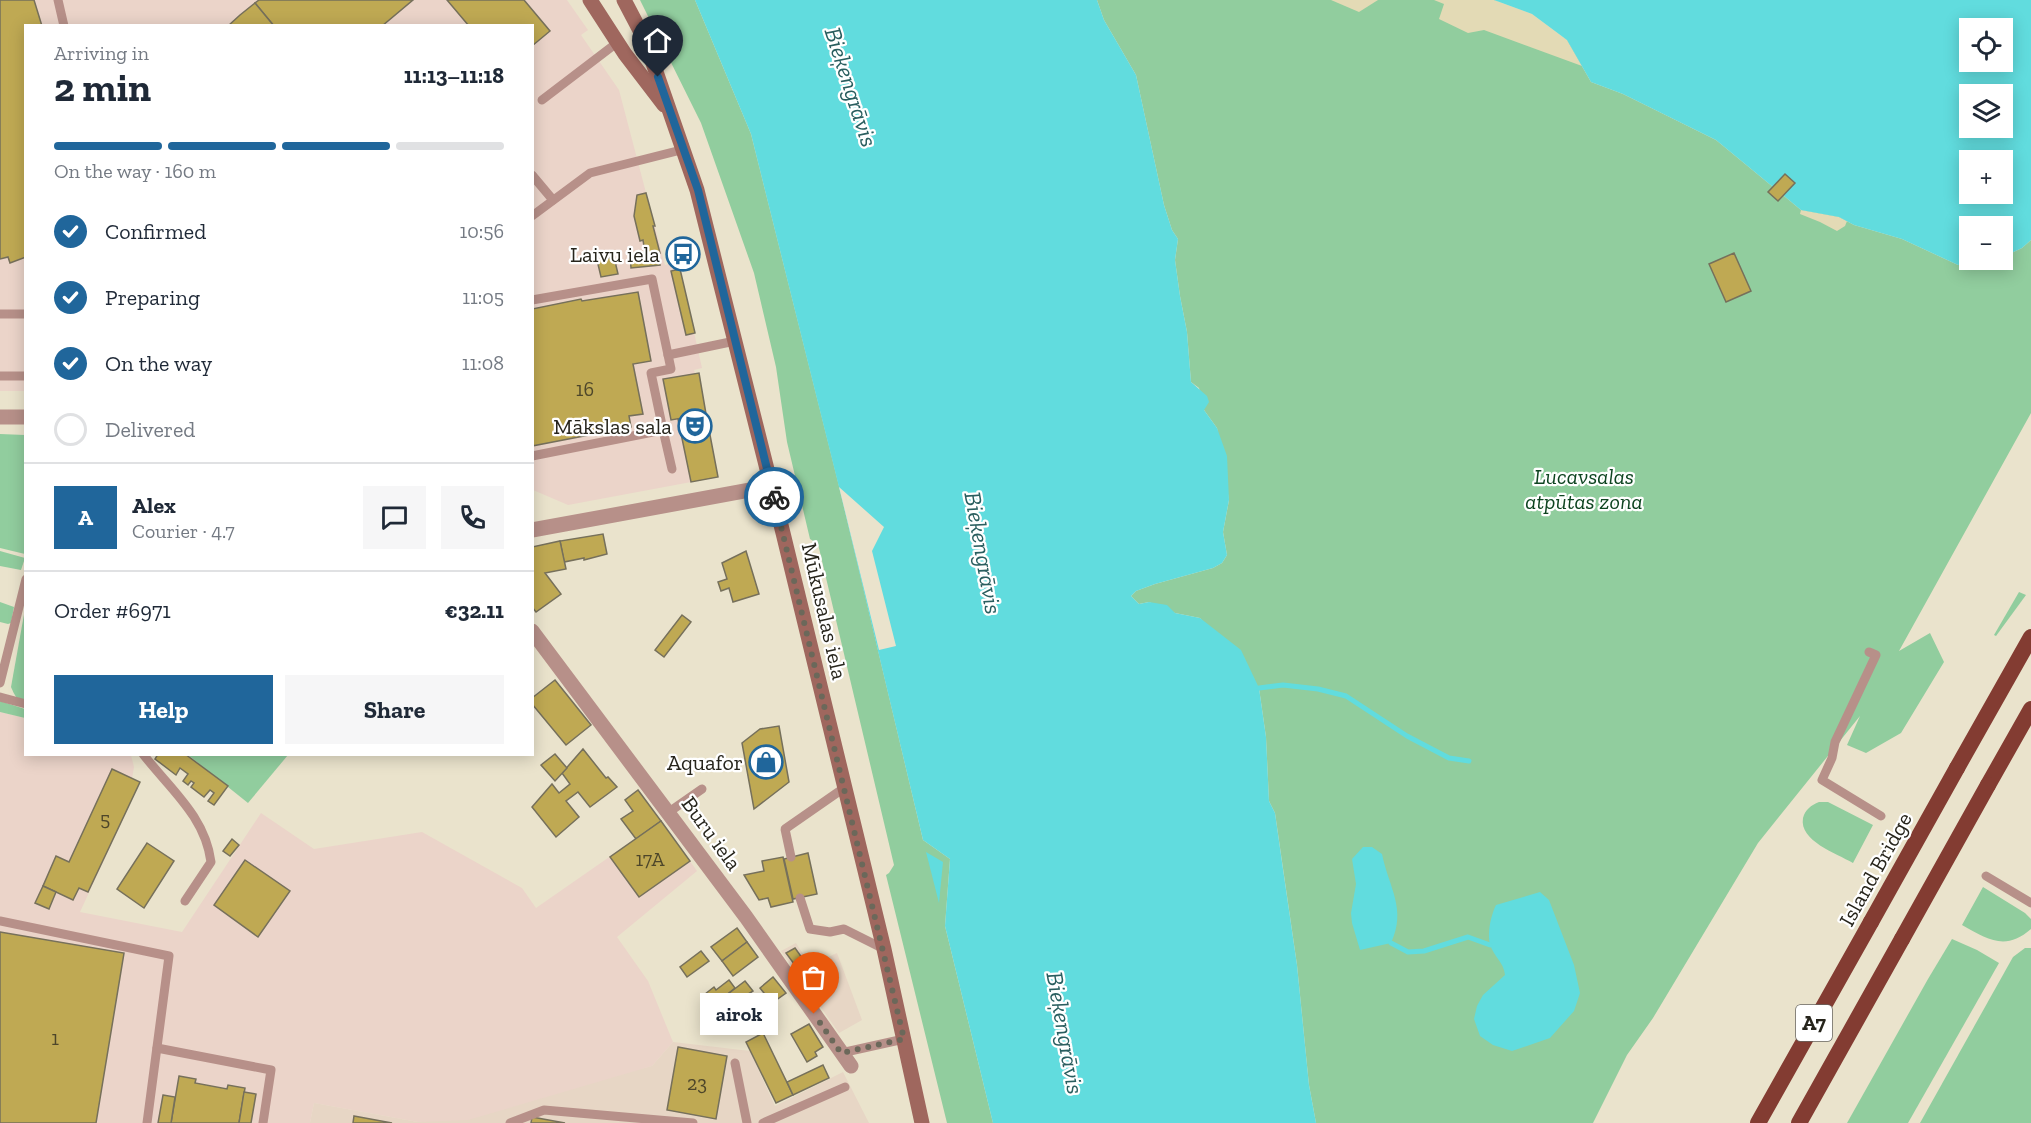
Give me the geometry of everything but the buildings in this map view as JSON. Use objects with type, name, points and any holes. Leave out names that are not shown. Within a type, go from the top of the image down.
[{"type":"highway","name":"Island Bridge","points":[[1758,1123],[2031,638]]},
{"type":"highway","name":"A7","points":[[1799,1123],[2031,709]]},
{"type":"main road","name":"Mūkusalas iela","points":[[590,0],[625,54],[671,114]]},
{"type":"main road","name":"Mūkusalas iela","points":[[624,0],[645,40],[698,190],[884,949],[922,1123]]},
{"type":"street","points":[[0,417],[24,417]]},
{"type":"street","points":[[534,530],[772,486]]},
{"type":"street","name":"Buru iela","points":[[534,634],[746,917],[851,1066]]},
{"type":"lane","points":[[58,0],[64,24]]},
{"type":"lane","points":[[542,100],[618,42]]},
{"type":"lane","points":[[534,215],[590,173],[685,149]]},
{"type":"lane","points":[[534,177],[554,200]]},
{"type":"lane","points":[[534,300],[652,279],[670,369],[651,373],[672,469]]},
{"type":"lane","points":[[0,314],[24,314]]},
{"type":"lane","points":[[668,355],[735,341]]},
{"type":"lane","points":[[0,376],[24,376]]},
{"type":"lane","points":[[534,456],[663,430]]},
{"type":"lane","points":[[0,683],[24,587]]},
{"type":"lane","points":[[1869,652],[1876,655],[1835,742],[1832,758],[1822,780],[1881,816]]},
{"type":"lane","points":[[0,697],[24,703]]},
{"type":"lane","points":[[134,760],[140,756]]},
{"type":"lane","points":[[145,756],[198,820],[209,847],[211,861],[185,901]]},
{"type":"lane","points":[[791,857],[785,829],[844,788]]},
{"type":"lane","points":[[669,812],[702,789]]},
{"type":"lane","points":[[1986,876],[2031,903]]},
{"type":"lane","points":[[800,897],[810,929],[830,932],[844,929],[884,949]]},
{"type":"lane","points":[[0,921],[169,956],[147,1123]]},
{"type":"lane","points":[[841,1053],[904,1039]]},
{"type":"lane","points":[[157,1048],[271,1070],[263,1123]]},
{"type":"lane","points":[[735,1063],[747,1123]]},
{"type":"lane","points":[[763,1123],[844,1087]]},
{"type":"lane","points":[[510,1123],[544,1110],[693,1123]]},
{"type":"shaded area","points":[[0,0],[567,0],[588,30],[581,35],[619,90],[665,265],[678,261],[702,368],[694,370],[695,373],[699,373],[718,477],[568,505],[534,490],[534,24],[24,24],[24,391],[0,391]]},
{"type":"shaded area","points":[[0,712],[24,718],[24,756],[131,756],[134,767],[132,779],[140,782],[80,912],[182,932],[261,813],[314,849],[422,832],[522,888],[536,908],[661,821],[697,871],[617,937],[648,981],[673,1042],[652,1066],[468,1120],[418,1122],[314,1103],[310,1123],[0,1123]]},
{"type":"shaded area","points":[[796,943],[810,965],[837,953],[862,1020],[839,1033],[781,951]]},
{"type":"shaded area","points":[[673,1042],[750,1051],[775,1106],[843,1072],[869,1123],[310,1123],[314,1103],[418,1122],[652,1066]]},
{"type":"green space","points":[[640,0],[695,0],[751,134],[839,486],[923,840],[950,859],[945,926],[993,1123],[947,1123],[886,875],[894,865],[818,544],[810,539],[787,442],[776,367],[754,273],[701,123]]},
{"type":"green space","name":"Lucavsalas atpūtas zona","points":[[1097,0],[1494,0],[1567,40],[1591,82],[1623,94],[1716,140],[1801,210],[1839,217],[1854,225],[1902,239],[1959,265],[1959,270],[2013,270],[2013,252],[2031,240],[2031,413],[1899,651],[1930,633],[1944,662],[1901,733],[1866,753],[1847,745],[1860,716],[1758,843],[1653,1018],[1627,1055],[1593,1123],[1316,1123],[1309,1085],[1297,965],[1275,813],[1269,801],[1266,737],[1259,688],[1200,618],[1175,613],[1149,602],[1139,604],[1131,596],[1136,591],[1155,584],[1213,568],[1222,563],[1227,555],[1223,532],[1229,500],[1217,428],[1204,410],[1199,388],[1191,382],[1187,332],[1175,260],[1178,239],[1172,230],[1164,205],[1136,75],[1104,20]]},
{"type":"green space","points":[[0,434],[24,435],[24,554],[0,548]]},
{"type":"green space","points":[[0,551],[24,558],[21,570],[0,566]]},
{"type":"green space","points":[[2019,592],[2026,595],[1996,636],[1994,635]]},
{"type":"green space","points":[[0,602],[14,607],[11,623],[0,622]]},
{"type":"green space","points":[[24,615],[24,703],[18,699],[11,687]]},
{"type":"green space","points":[[0,701],[24,709],[24,718],[0,712]]},
{"type":"green space","points":[[189,756],[287,756],[248,803]]},
{"type":"green space","points":[[1819,802],[1828,802],[1873,825],[1853,863],[1813,840],[1803,826],[1804,815],[1809,808]]},
{"type":"green space","points":[[1983,887],[2025,913],[2031,919],[2031,929],[2013,940],[1997,941],[1962,925]]},
{"type":"green space","points":[[1952,939],[1999,963],[1908,1123],[1847,1123],[1928,979]]},
{"type":"green space","points":[[2025,948],[2031,948],[2031,1123],[1920,1123],[2013,957]]},
{"type":"sand","points":[[1331,0],[1378,0],[1359,12]]},
{"type":"sand","points":[[1434,0],[1494,0],[1532,14],[1567,40],[1582,66],[1484,30],[1468,33],[1439,19],[1444,4]]},
{"type":"sand","points":[[1801,210],[1839,217],[1847,221],[1845,226],[1837,231],[1800,214]]},
{"type":"water","name":"Bieķengrāvis","points":[[695,0],[1097,0],[1104,20],[1136,75],[1164,205],[1172,230],[1178,239],[1175,260],[1187,332],[1191,382],[1207,396],[1209,402],[1204,410],[1217,428],[1227,456],[1229,500],[1223,532],[1227,555],[1222,563],[1213,568],[1155,584],[1136,591],[1131,596],[1139,604],[1149,602],[1167,605],[1175,613],[1200,618],[1241,650],[1259,688],[1266,737],[1269,801],[1275,813],[1297,965],[1309,1085],[1316,1123],[993,1123],[945,926],[950,859],[923,840],[839,487],[751,134]]},
{"type":"water","points":[[1494,0],[2031,0],[2031,240],[2013,252],[2013,216],[1959,216],[1958,265],[1902,239],[1854,225],[1839,217],[1801,210],[1716,140],[1623,94],[1591,82],[1567,40],[1532,14]]},
{"type":"water","points":[[1363,847],[1372,847],[1382,854],[1395,899],[1397,920],[1391,943],[1360,950],[1351,913],[1356,884],[1352,859]]},
{"type":"water","points":[[926,852],[943,862],[939,903]]},
{"type":"water","points":[[1540,892],[1549,900],[1574,965],[1580,993],[1574,1011],[1550,1038],[1512,1051],[1493,1045],[1480,1036],[1474,1019],[1483,995],[1505,975],[1503,966],[1490,944],[1490,924],[1496,905]]},
{"type":"pier","points":[[839,487],[884,527],[872,551],[896,646],[879,650]]},
{"type":"waterway","points":[[1259,688],[1283,685],[1318,689],[1346,696],[1407,736],[1449,758],[1469,761]]},
{"type":"waterway","points":[[1391,943],[1408,952],[1424,951],[1468,937],[1490,945]]},
{"type":"way so far","points":[[774,497],[904,1039],[841,1053],[814,1014]]},
{"type":"place","name":"Laivu iela","points":[[683,254]]},
{"type":"place","name":"Mākslas sala","points":[[695,426]]},
{"type":"place","name":"Aquafor","points":[[766,762]]},
{"type":"place","name":"airok","points":[[814,1014]]},
{"type":"route","points":[[658,77],[698,190],[774,497]]}]
